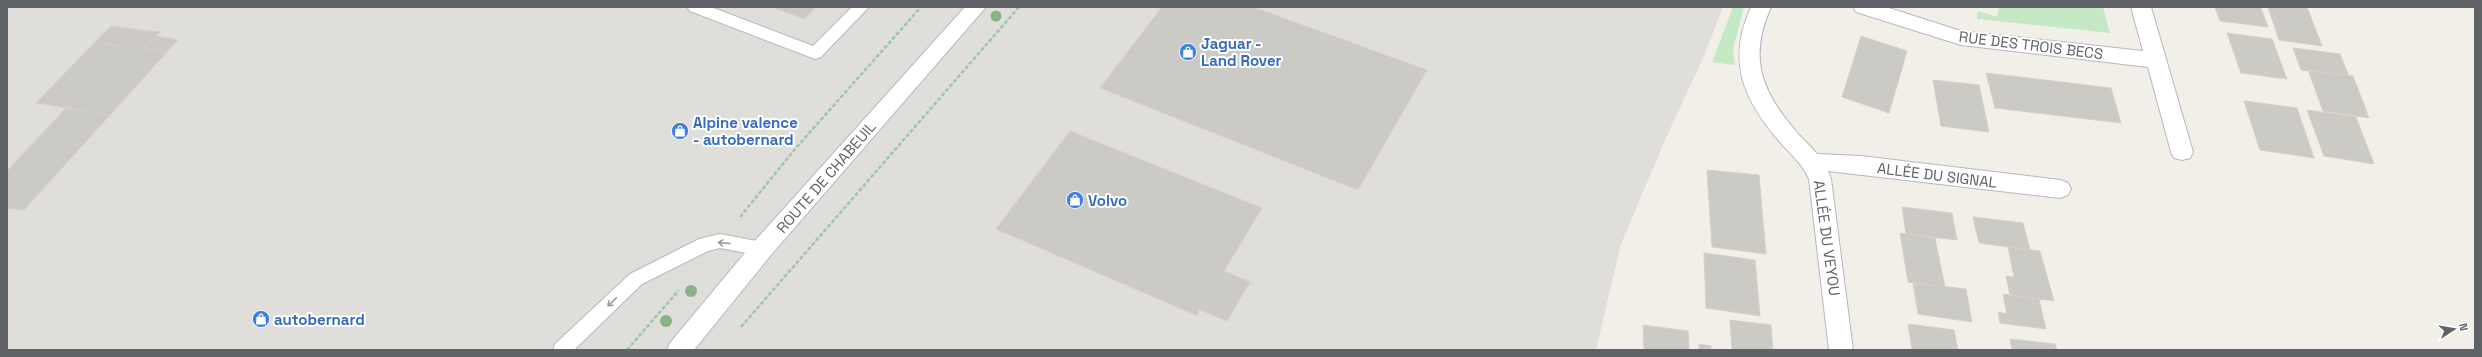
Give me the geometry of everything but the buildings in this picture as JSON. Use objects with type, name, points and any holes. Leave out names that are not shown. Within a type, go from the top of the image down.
[{"type":"street","name":"ROUTE DE CHABEUIL","points":[[680,350],[762,249],[976,7]]},
{"type":"street","name":"ALLÉE DU VEYOU","points":[[1761,7],[1750,36],[1748,56],[1757,92],[1767,111],[1814,162],[1820,179],[1841,350]]},
{"type":"street","name":"RUE DES TROIS BECS","points":[[1863,7],[1962,38],[2155,60]]},
{"type":"street","points":[[2141,7],[2182,152]]},
{"type":"street","name":"ALLÉE DU SIGNAL","points":[[1814,162],[1861,165],[2060,190]]},
{"type":"lane","points":[[695,7],[815,53],[861,7]]},
{"type":"lane","points":[[562,350],[636,279],[705,244],[720,241],[762,249]]},
{"type":"path","points":[[720,241],[795,149],[921,7]]},
{"type":"path","points":[[737,332],[1020,7]]},
{"type":"path","points":[[627,350],[684,284]]},
{"type":"shaded area","points":[[7,7],[1723,7],[1704,56],[1665,140],[1621,244],[1596,350],[7,350]]},
{"type":"green space","points":[[1733,7],[1744,7],[1733,49],[1735,65],[1712,62]]},
{"type":"green space","points":[[1999,7],[2103,7],[2110,33],[1977,19],[1978,11],[1997,17]]},
{"type":"place","name":"Jaguar - Land Rover","points":[[1188,52]]},
{"type":"place","name":"Alpine valence - autobernard","points":[[680,131]]},
{"type":"place","name":"Volvo","points":[[1075,200]]},
{"type":"place","name":"autobernard","points":[[261,319]]}]
